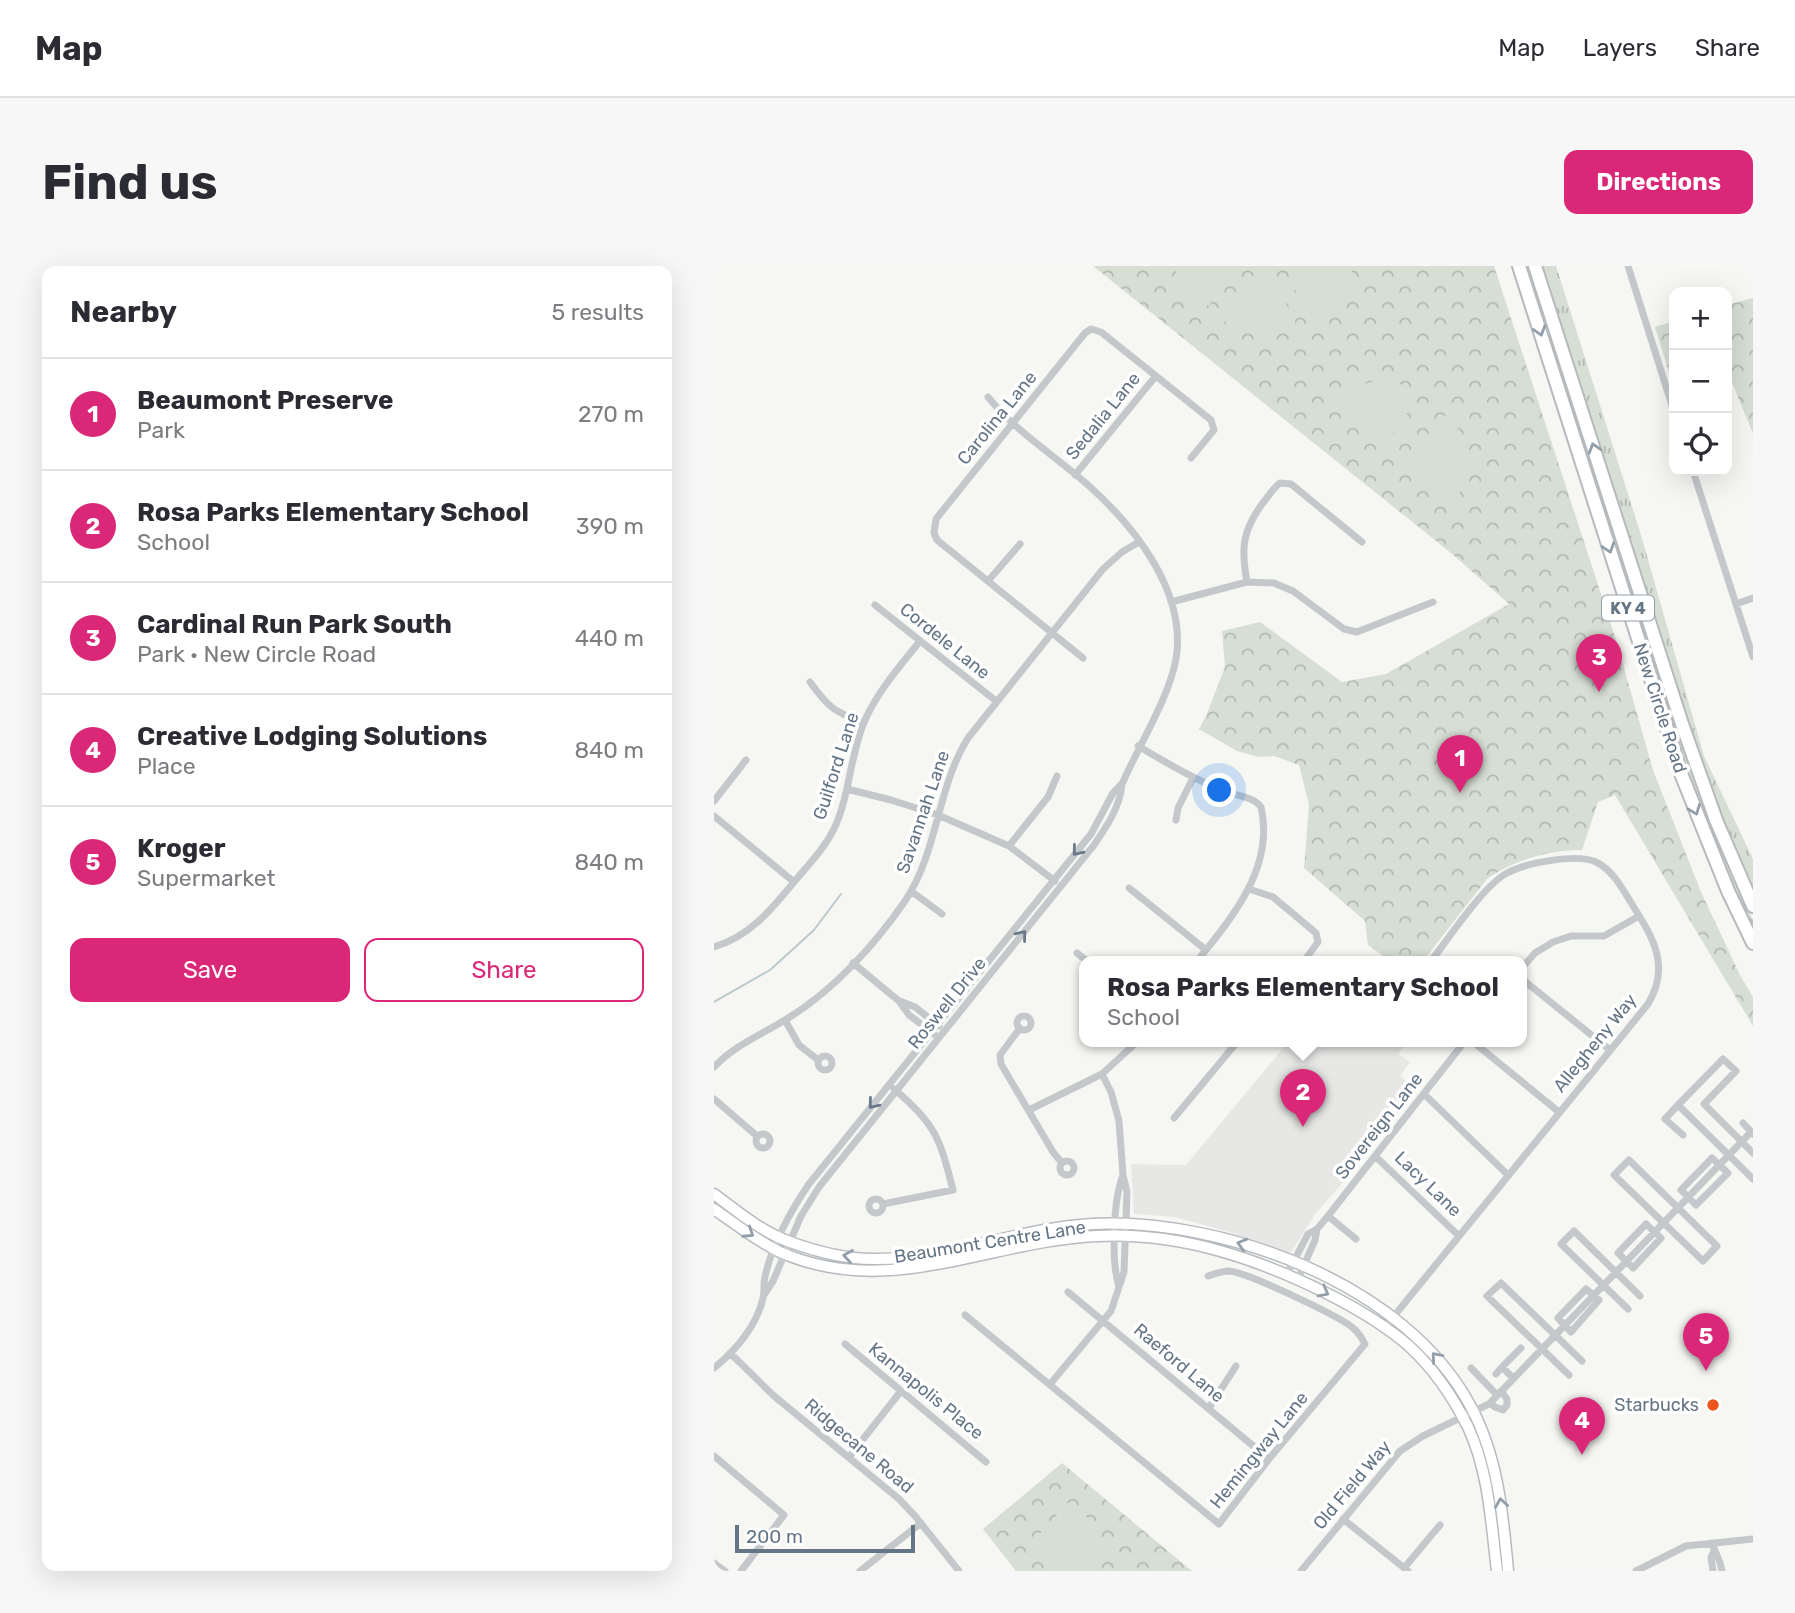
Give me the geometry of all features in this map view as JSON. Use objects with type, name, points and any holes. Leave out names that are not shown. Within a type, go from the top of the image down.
[{"type":"highway","name":"New Circle Road","points":[[1519,266],[1682,776],[1728,891],[1753,943]]},
{"type":"highway","name":"New Circle Road","points":[[1535,266],[1682,724],[1716,820],[1753,906]]},
{"type":"street","points":[[1628,266],[1669,396]]},
{"type":"street","name":"Carolina Lane","points":[[1083,658],[937,540],[934,531],[936,519],[1091,329],[1101,332],[1213,423],[1214,430],[1191,458]]},
{"type":"street","name":"Sedalia Lane","points":[[1075,475],[1155,377]]},
{"type":"street","name":"Roswell Drive","points":[[784,1239],[789,1215],[808,1184],[1091,834],[1122,782],[1169,683],[1176,659],[1176,633],[1171,602],[1161,575],[1139,542],[1101,498],[1013,424],[988,397]]},
{"type":"street","points":[[1695,476],[1753,657]]},
{"type":"street","points":[[1247,582],[1243,559],[1246,533],[1251,519],[1280,483],[1291,484],[1362,542]]},
{"type":"street","name":"Savannah Lane","points":[[714,1067],[744,1042],[785,1020],[832,984],[853,963],[911,891],[962,747],[1103,569],[1122,552],[1139,542]]},
{"type":"street","points":[[988,581],[1020,544]]},
{"type":"street","points":[[1171,602],[1247,582],[1264,581],[1293,591],[1344,629],[1357,632],[1433,602]]},
{"type":"street","points":[[1736,604],[1753,598]]},
{"type":"street","name":"Cordele Lane","points":[[875,605],[996,701]]},
{"type":"street","name":"Guilford Lane","points":[[714,947],[734,939],[758,923],[775,907],[820,852],[834,828],[864,723],[883,688],[920,641]]},
{"type":"street","points":[[810,682],[826,704],[838,713],[864,723]]},
{"type":"street","points":[[1138,746],[1193,778],[1234,795],[1255,800],[1261,807],[1262,842],[1249,889],[1230,922],[1201,956]]},
{"type":"street","points":[[714,801],[746,760]]},
{"type":"street","points":[[1009,846],[1048,797],[1057,776]]},
{"type":"street","points":[[1176,820],[1178,808],[1193,778]]},
{"type":"street","name":"Roswell Drive","points":[[784,1239],[819,1186],[1107,827],[1121,798],[1122,782]]},
{"type":"street","points":[[847,789],[938,815],[1009,846],[1061,886]]},
{"type":"street","points":[[714,816],[794,882]]},
{"type":"street","name":"Allegheny Way","points":[[1385,1327],[1648,1003],[1659,975],[1654,940],[1612,874],[1598,863],[1577,858],[1509,872],[1496,881],[1435,956]]},
{"type":"street","points":[[1129,888],[1206,950]]},
{"type":"street","points":[[1249,889],[1273,897],[1316,933],[1318,942],[1308,956]]},
{"type":"street","points":[[911,891],[942,914]]},
{"type":"street","points":[[1527,962],[1535,953],[1553,942],[1571,936],[1604,936],[1639,916]]},
{"type":"street","points":[[1077,953],[1081,956]]},
{"type":"street","points":[[853,963],[899,1001],[909,1015],[939,1038]]},
{"type":"street","points":[[1527,983],[1610,1050]]},
{"type":"street","points":[[899,1001],[915,1007],[945,1031]]},
{"type":"street","points":[[785,1020],[799,1045],[818,1060]]},
{"type":"street","points":[[1020,1028],[1000,1055],[1000,1061],[1062,1163]]},
{"type":"street","points":[[1029,1110],[1102,1074],[1131,1047]]},
{"type":"street","points":[[1174,1118],[1233,1047]]},
{"type":"street","name":"Sovereign Lane","points":[[1287,1274],[1298,1265],[1317,1229],[1460,1047]]},
{"type":"street","points":[[1479,1047],[1559,1112]]},
{"type":"street","points":[[1683,1135],[1665,1119],[1723,1059],[1737,1072],[1704,1104],[1753,1153]]},
{"type":"street","points":[[1051,1383],[1111,1311],[1125,1272],[1121,1224],[1127,1192],[1119,1121],[1111,1092],[1102,1074]]},
{"type":"street","points":[[883,1204],[953,1190],[934,1129],[917,1108],[888,1085]]},
{"type":"street","points":[[1424,1094],[1508,1175]]},
{"type":"street","points":[[714,1099],[757,1136]]},
{"type":"street","points":[[1678,1105],[1753,1179]]},
{"type":"street","points":[[1719,1165],[1752,1133],[1743,1123]]},
{"type":"street","name":"Lacy Lane","points":[[1375,1156],[1459,1236]]},
{"type":"street","points":[[1712,1158],[1728,1173],[1696,1205],[1688,1197],[1681,1190],[1712,1158]]},
{"type":"street","points":[[1629,1160],[1678,1208],[1717,1246],[1703,1261],[1614,1175],[1629,1160]]},
{"type":"street","name":"Beaumont Centre Lane","points":[[714,1194],[752,1222],[784,1239],[843,1256],[891,1259],[1056,1228],[1121,1224],[1168,1227],[1201,1233],[1251,1246],[1298,1265],[1354,1292],[1393,1317],[1438,1358],[1450,1373],[1474,1413],[1495,1473],[1502,1502],[1508,1571]]},
{"type":"street","points":[[1654,1232],[1688,1197]]},
{"type":"street","name":"Beaumont Centre Lane","points":[[714,1209],[779,1251],[830,1267],[879,1272],[937,1265],[1044,1242],[1121,1236],[1208,1247],[1298,1279],[1385,1327],[1409,1346],[1431,1369],[1462,1418],[1484,1473],[1497,1571]]},
{"type":"street","points":[[1328,1216],[1356,1239]]},
{"type":"street","points":[[1646,1224],[1661,1238],[1633,1268],[1626,1261],[1618,1253],[1646,1224]]},
{"type":"street","points":[[1628,1310],[1561,1244],[1574,1231],[1640,1296]]},
{"type":"street","points":[[714,1368],[752,1325],[773,1281],[784,1239]]},
{"type":"street","points":[[1594,1295],[1626,1261]]},
{"type":"street","name":"Sovereign Lane","points":[[1298,1265],[1298,1279]]},
{"type":"street","name":"Hemingway Lane","points":[[965,1315],[1051,1383],[1219,1524],[1269,1459],[1365,1345],[1351,1326],[1262,1283],[1228,1271],[1208,1276]]},
{"type":"street","points":[[1569,1375],[1487,1296],[1501,1283],[1582,1361]]},
{"type":"street","points":[[1587,1289],[1594,1295],[1599,1300],[1571,1332],[1558,1318],[1587,1289]]},
{"type":"street","name":"Raeford Lane","points":[[1068,1292],[1269,1459]]},
{"type":"street","points":[[1471,1368],[1499,1393],[1507,1399],[1503,1410],[1490,1403],[1499,1393],[1542,1349],[1564,1325]]},
{"type":"street","name":"Kannapolis Place","points":[[845,1344],[986,1462]]},
{"type":"street","points":[[1516,1376],[1501,1368],[1521,1348]]},
{"type":"street","name":"Ridgecane Road","points":[[730,1353],[774,1396],[899,1499],[959,1571]]},
{"type":"street","points":[[1209,1408],[1237,1366]]},
{"type":"street","points":[[849,1457],[901,1391]]},
{"type":"street","name":"Old Field Way","points":[[1301,1571],[1400,1451],[1423,1436],[1490,1403]]},
{"type":"street","points":[[714,1456],[784,1515],[741,1571]]},
{"type":"street","points":[[1343,1519],[1406,1569],[1440,1525]]},
{"type":"street","points":[[860,1571],[921,1523]]},
{"type":"street","points":[[1636,1571],[1686,1546],[1713,1546],[1753,1539]]},
{"type":"street","points":[[1713,1546],[1713,1571]]},
{"type":"street","points":[[1713,1546],[1720,1557],[1722,1571]]},
{"type":"street","points":[[714,1563],[724,1571]]},
{"type":"shaded area","points":[[1284,1047],[1403,1047],[1398,1054],[1410,1062],[1400,1076],[1418,1089],[1316,1213],[1292,1251],[1287,1253],[1229,1232],[1175,1217],[1134,1214],[1131,1164],[1186,1165]]},
{"type":"green space","points":[[1093,266],[1494,266],[1616,640],[1653,770],[1701,892],[1753,997],[1753,1026],[1615,795],[1598,802],[1582,850],[1532,857],[1487,879],[1427,956],[1383,956],[1368,945],[1365,921],[1304,868],[1309,805],[1299,765],[1274,756],[1258,757],[1237,751],[1199,729],[1225,667],[1222,631],[1260,622],[1342,682],[1386,674],[1509,604],[1451,553]]},
{"type":"green space","points":[[1175,266],[1232,266],[1209,306],[1187,290]]},
{"type":"green space","points":[[1292,266],[1353,266],[1347,287],[1338,301],[1323,311],[1303,318]]},
{"type":"green space","points":[[1523,266],[1529,266],[1670,709],[1724,861],[1753,920],[1753,935],[1719,863],[1676,748]]},
{"type":"green space","points":[[1541,266],[1556,266],[1641,535],[1704,756],[1753,859],[1753,889],[1739,861],[1699,758]]},
{"type":"green space","points":[[1258,272],[1265,273],[1281,294],[1296,323],[1275,332],[1253,333],[1232,326],[1215,311]]},
{"type":"green space","points":[[1753,298],[1753,434],[1732,382],[1732,304]]},
{"type":"green space","points":[[1669,323],[1669,372],[1655,327]]},
{"type":"green space","points":[[1389,380],[1420,395],[1387,442],[1378,443],[1335,407],[1346,394],[1358,386]]},
{"type":"green space","points":[[1444,415],[1462,434],[1469,455],[1467,477],[1454,500],[1409,467],[1408,458]]},
{"type":"green space","points":[[1062,1463],[1192,1571],[1016,1571],[983,1529]]},
{"type":"green space","points":[[1069,1502],[1092,1522],[1056,1561],[1033,1541]]},
{"type":"green space","points":[[1092,1535],[1113,1553],[1097,1571],[1062,1571]]},
{"type":"waterway","points":[[714,1002],[770,970],[814,930],[841,894]]},
{"type":"place","name":"Cardinal Run Park South","points":[[1599,692]]},
{"type":"place","name":"Beaumont Preserve","points":[[1460,793]]},
{"type":"place","name":"Rosa Parks Elementary School","points":[[1303,1127]]},
{"type":"place","name":"Kroger","points":[[1706,1371]]},
{"type":"place","name":"Starbucks","points":[[1713,1405]]},
{"type":"place","name":"Creative Lodging Solutions","points":[[1582,1455]]}]
